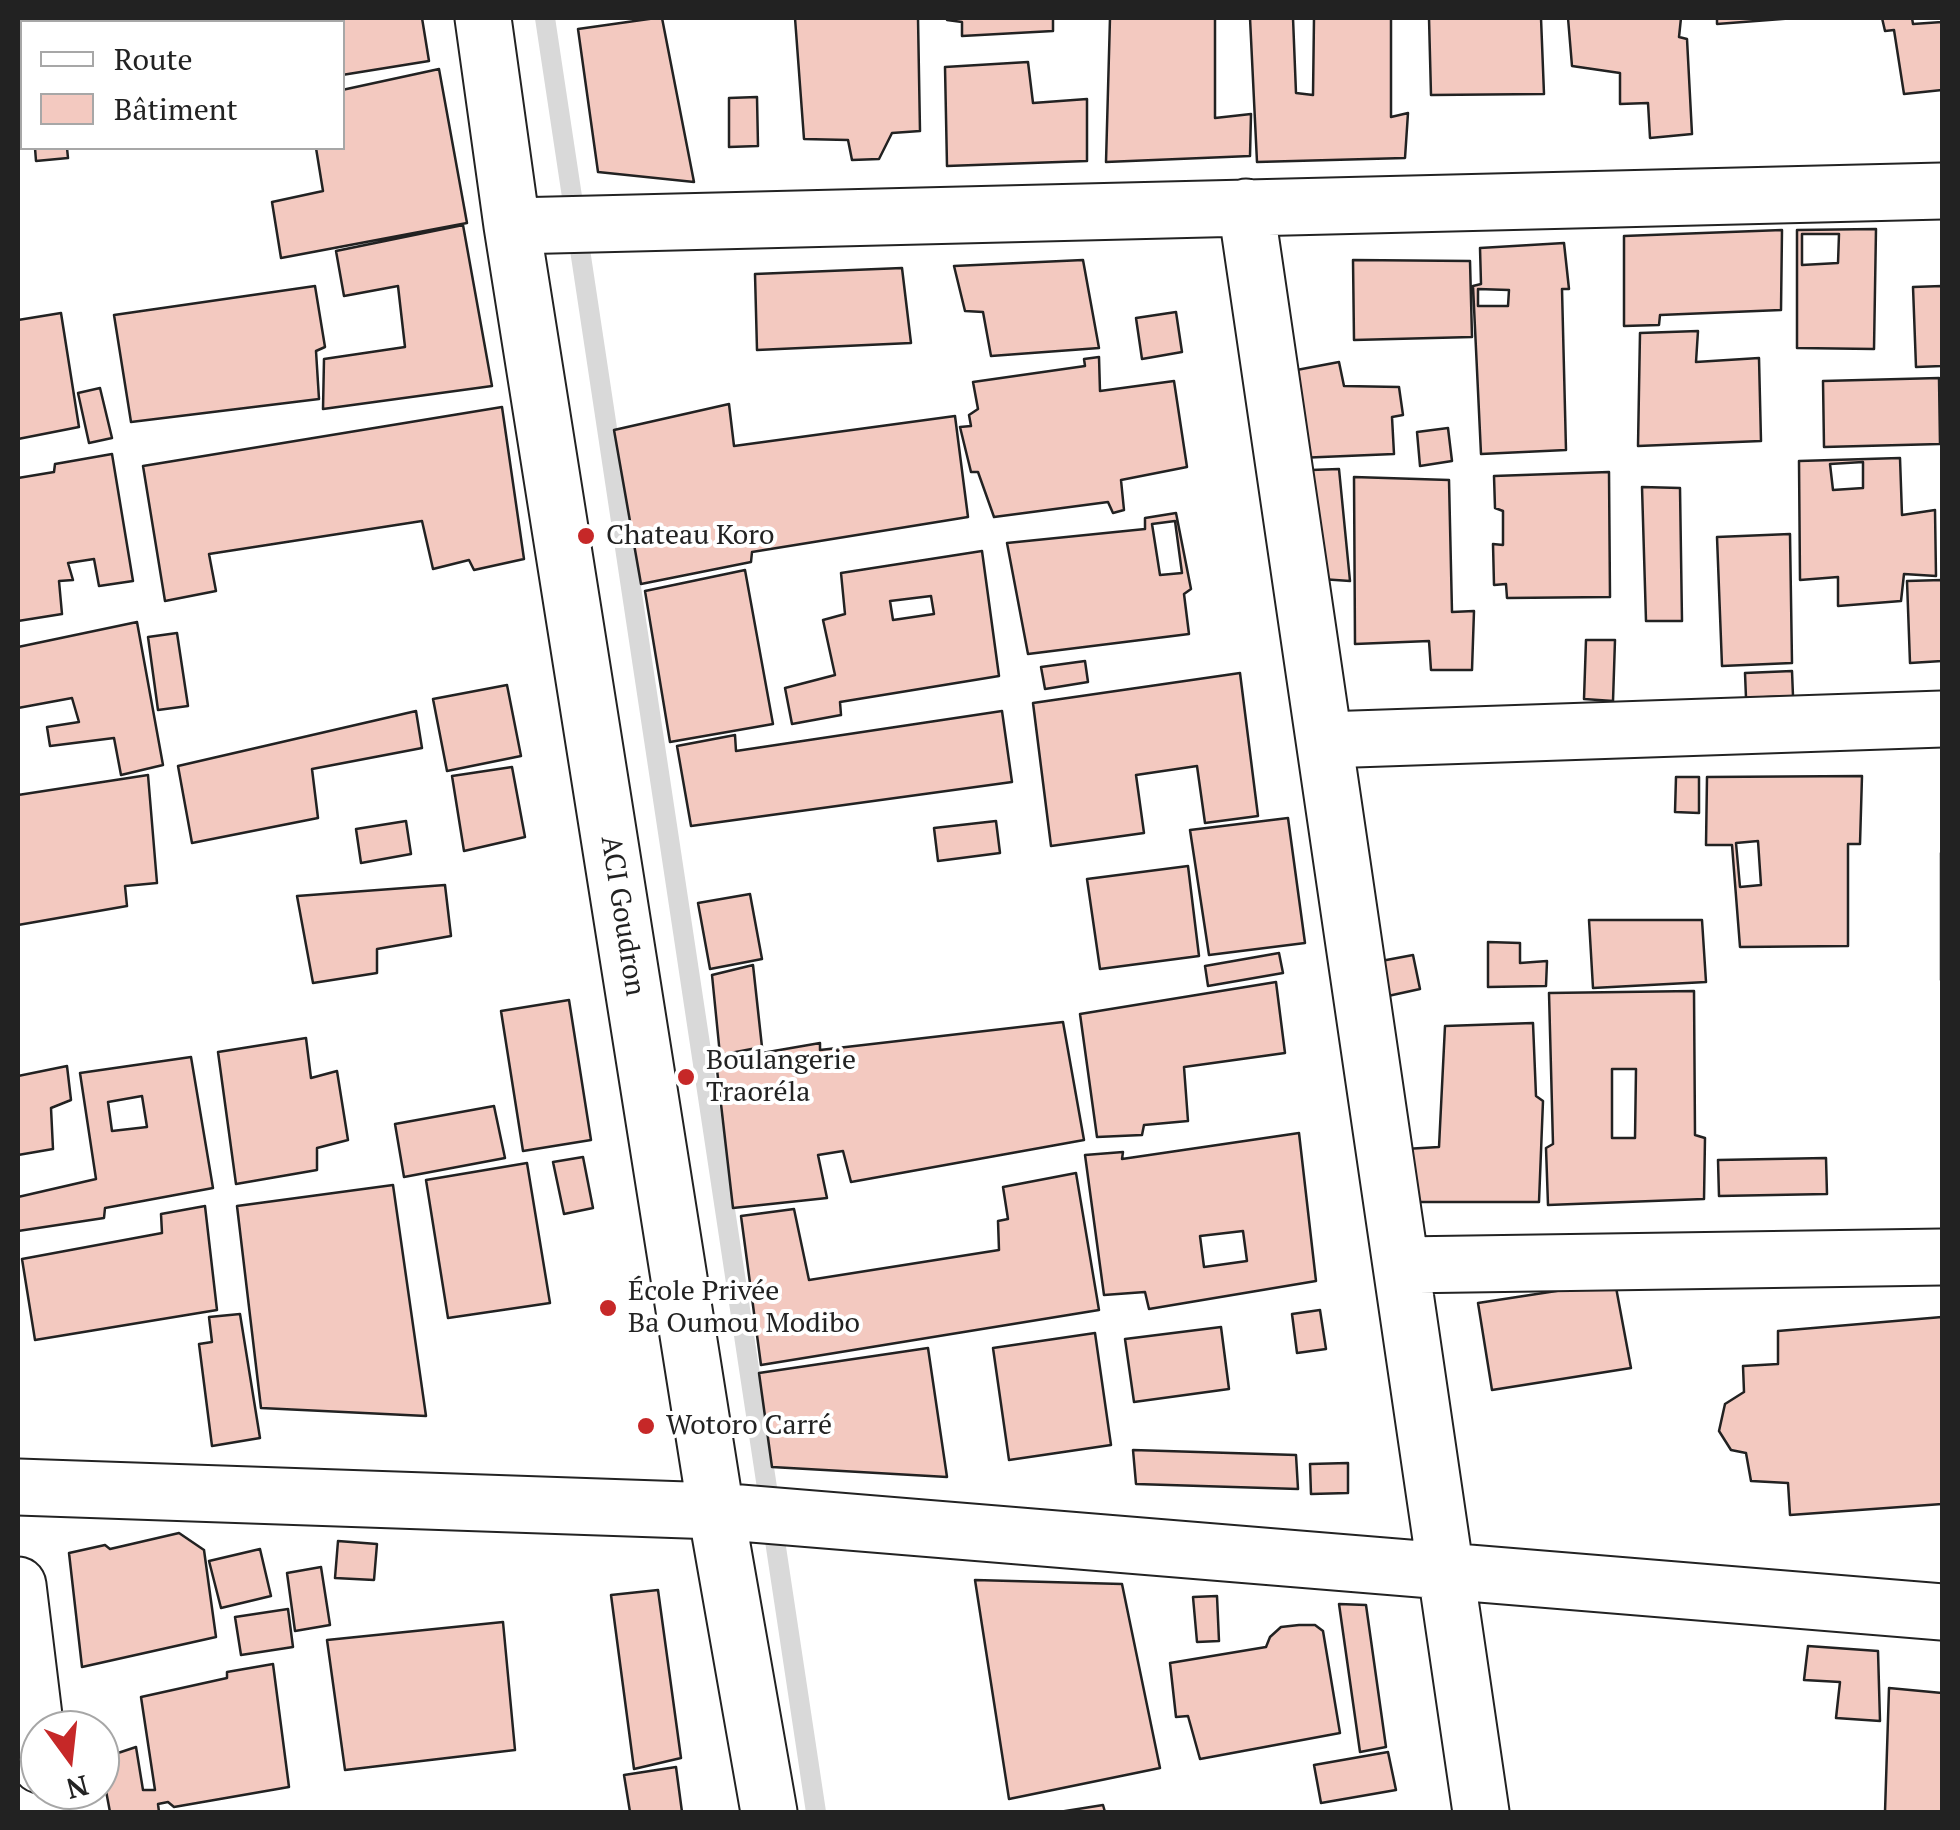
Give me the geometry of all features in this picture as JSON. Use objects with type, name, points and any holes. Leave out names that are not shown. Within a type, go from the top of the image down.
[{"type":"street","name":"ACI Goudron","points":[[483,18],[512,226],[716,1510],[769,1812]]},
{"type":"street","points":[[512,226],[1942,191]]},
{"type":"street","points":[[1246,207],[1481,1812]]},
{"type":"street","points":[[1325,740],[1942,719]]},
{"type":"street","points":[[1402,1266],[1942,1257]]},
{"type":"street","points":[[18,1487],[716,1510],[1942,1612]]},
{"type":"street","points":[[18,1585],[33,1710]]},
{"type":"building","points":[[18,18],[45,18],[20,20],[18,134]]},
{"type":"building","points":[[81,18],[152,20],[82,20]]},
{"type":"building","points":[[422,18],[429,61],[345,75],[345,20],[250,20]]},
{"type":"building","points":[[662,18],[694,182],[598,172],[578,29]]},
{"type":"building","points":[[795,18],[918,18],[920,131],[892,133],[879,159],[852,160],[848,140],[804,139]]},
{"type":"building","points":[[947,18],[1053,18],[1053,31],[962,36],[962,22]]},
{"type":"building","points":[[1110,18],[1215,18],[1215,118],[1251,114],[1250,156],[1106,162]]},
{"type":"building","points":[[1250,18],[1293,18],[1296,93],[1313,95],[1314,18],[1391,18],[1391,117],[1408,113],[1405,158],[1257,162]]},
{"type":"building","points":[[1429,18],[1541,18],[1544,94],[1431,95]]},
{"type":"building","points":[[1568,18],[1681,18],[1679,37],[1687,39],[1692,134],[1650,138],[1648,103],[1620,104],[1620,73],[1572,66]]},
{"type":"building","points":[[1717,18],[1795,18],[1717,24]]},
{"type":"building","points":[[1882,18],[1912,18],[1913,24],[1942,22],[1942,90],[1904,94],[1894,30],[1885,31]]},
{"type":"building","points":[[1028,62],[1033,103],[1087,99],[1087,161],[947,166],[945,67]]},
{"type":"building","points":[[439,69],[467,223],[281,258],[272,202],[323,191],[316,150],[345,150],[345,89]]},
{"type":"building","points":[[757,97],[758,146],[729,147],[729,98]]},
{"type":"building","points":[[35,150],[67,150],[68,158],[36,161]]},
{"type":"building","points":[[463,225],[492,386],[323,409],[324,359],[405,347],[398,286],[344,296],[336,251]]},
{"type":"building","points":[[1876,229],[1874,349],[1797,348],[1797,230]],"holes":[[[1802,234],[1839,234],[1838,263],[1802,265]]]},
{"type":"building","points":[[1782,230],[1781,310],[1660,315],[1659,325],[1624,326],[1624,236]]},
{"type":"building","points":[[1564,243],[1569,289],[1562,289],[1566,450],[1481,454],[1473,286],[1481,284],[1480,248]],"holes":[[[1478,289],[1509,290],[1508,306],[1478,306]]]},
{"type":"building","points":[[1083,260],[1099,348],[991,356],[983,312],[965,311],[954,266]]},
{"type":"building","points":[[1353,260],[1470,261],[1472,337],[1354,340]]},
{"type":"building","points":[[902,268],[911,343],[757,350],[755,274]]},
{"type":"building","points":[[315,286],[325,347],[316,351],[319,399],[131,422],[114,315]]},
{"type":"building","points":[[1942,286],[1942,366],[1916,367],[1913,287]]},
{"type":"building","points":[[1176,312],[1182,352],[1142,359],[1136,318]]},
{"type":"building","points":[[61,313],[79,427],[18,439],[18,320]]},
{"type":"building","points":[[1698,331],[1696,362],[1759,358],[1761,441],[1638,446],[1640,333]]},
{"type":"building","points":[[1099,357],[1100,391],[1174,381],[1187,467],[1121,480],[1124,510],[1113,513],[1108,502],[994,517],[978,472],[971,472],[960,427],[971,426],[969,415],[978,409],[973,382],[1085,366],[1084,359]]},
{"type":"building","points":[[1339,362],[1344,386],[1399,387],[1403,415],[1392,417],[1394,454],[1298,458],[1286,372]]},
{"type":"building","points":[[1939,378],[1940,444],[1824,447],[1823,381]]},
{"type":"building","points":[[100,388],[112,438],[89,443],[78,393]]},
{"type":"building","points":[[729,404],[734,446],[955,416],[968,517],[752,552],[751,562],[641,584],[614,430]]},
{"type":"building","points":[[502,407],[524,559],[474,570],[469,560],[433,569],[422,521],[209,554],[216,591],[165,601],[143,466]]},
{"type":"building","points":[[1448,428],[1452,461],[1420,466],[1417,432]]},
{"type":"building","points":[[112,454],[133,581],[99,586],[94,559],[68,563],[73,580],[59,581],[62,614],[18,621],[18,478],[54,472],[55,464]]},
{"type":"building","points":[[1900,458],[1902,515],[1935,510],[1936,576],[1904,574],[1901,601],[1838,606],[1838,577],[1800,580],[1799,461]],"holes":[[[1863,462],[1863,488],[1833,490],[1830,464]]]},
{"type":"building","points":[[1339,469],[1350,581],[1321,579],[1311,470]]},
{"type":"building","points":[[1609,472],[1610,597],[1507,598],[1506,584],[1494,585],[1493,544],[1503,545],[1503,511],[1495,508],[1494,476]]},
{"type":"building","points":[[1354,477],[1449,480],[1452,612],[1474,611],[1472,670],[1431,670],[1429,641],[1355,644]]},
{"type":"building","points":[[1642,487],[1680,488],[1682,621],[1646,621]]},
{"type":"building","points":[[1176,513],[1191,589],[1184,594],[1189,634],[1028,654],[1007,543],[1145,529],[1145,518]],"holes":[[[1175,521],[1182,573],[1160,575],[1152,524]]]},
{"type":"building","points":[[1790,534],[1792,663],[1722,666],[1717,537]]},
{"type":"building","points":[[982,551],[999,676],[840,702],[841,715],[792,724],[785,688],[835,675],[823,620],[845,614],[841,573]],"holes":[[[931,596],[934,614],[893,620],[890,601]]]},
{"type":"building","points":[[745,570],[773,724],[670,742],[645,591]]},
{"type":"building","points":[[1942,580],[1942,661],[1910,663],[1907,581]]},
{"type":"building","points":[[137,622],[163,765],[121,775],[114,738],[50,746],[47,727],[79,722],[72,698],[18,708],[18,647]]},
{"type":"building","points":[[177,633],[188,706],[158,710],[148,637]]},
{"type":"building","points":[[1586,640],[1615,640],[1613,701],[1584,699]]},
{"type":"building","points":[[1085,661],[1088,682],[1045,689],[1041,667]]},
{"type":"building","points":[[1792,671],[1793,696],[1746,698],[1745,673]]},
{"type":"building","points":[[1240,673],[1258,816],[1205,823],[1197,766],[1136,775],[1144,833],[1051,846],[1033,703]]},
{"type":"building","points":[[507,685],[521,756],[447,771],[433,699]]},
{"type":"building","points":[[416,711],[422,748],[312,769],[318,818],[192,843],[178,766]]},
{"type":"building","points":[[1002,711],[1012,782],[691,826],[677,746],[735,735],[736,751]]},
{"type":"building","points":[[512,767],[525,837],[464,851],[452,776]]},
{"type":"building","points":[[148,775],[157,883],[125,886],[127,906],[18,925],[18,795]]},
{"type":"building","points":[[1862,776],[1860,844],[1848,844],[1848,946],[1740,947],[1732,845],[1706,845],[1707,777]],"holes":[[[1758,841],[1761,885],[1740,887],[1736,843]]]},
{"type":"building","points":[[1676,777],[1699,777],[1699,813],[1675,812]]},
{"type":"building","points":[[1288,818],[1305,943],[1209,955],[1190,830]]},
{"type":"building","points":[[406,821],[411,854],[361,863],[356,829]]},
{"type":"building","points":[[996,821],[1000,853],[938,861],[934,828]]},
{"type":"building","points":[[1941,853],[1942,853],[1941,980]]},
{"type":"building","points":[[1188,866],[1199,956],[1100,969],[1087,879]]},
{"type":"building","points":[[445,885],[451,936],[377,949],[377,973],[313,983],[297,896]]},
{"type":"building","points":[[750,894],[762,959],[710,969],[698,903]]},
{"type":"building","points":[[1589,920],[1702,920],[1706,982],[1593,988]]},
{"type":"building","points":[[1488,942],[1520,943],[1520,963],[1547,961],[1546,986],[1488,987]]},
{"type":"building","points":[[1279,953],[1283,973],[1208,986],[1205,966]]},
{"type":"building","points":[[1413,955],[1420,989],[1388,996],[1381,961]]},
{"type":"building","points":[[753,965],[762,1047],[720,1055],[712,975]]},
{"type":"building","points":[[1276,982],[1285,1053],[1184,1067],[1188,1121],[1144,1125],[1142,1135],[1097,1137],[1080,1014]]},
{"type":"building","points":[[1694,991],[1695,1135],[1705,1138],[1704,1199],[1548,1205],[1546,1148],[1553,1144],[1549,993]],"holes":[[[1612,1069],[1636,1069],[1635,1138],[1612,1138]]]},
{"type":"building","points":[[569,1000],[591,1140],[523,1151],[501,1011]]},
{"type":"building","points":[[1063,1022],[1084,1140],[851,1182],[843,1151],[818,1155],[827,1198],[733,1208],[716,1061],[820,1043],[820,1050]]},
{"type":"building","points":[[1533,1023],[1536,1096],[1543,1101],[1539,1202],[1414,1202],[1405,1149],[1439,1147],[1445,1026]]},
{"type":"building","points":[[306,1038],[311,1078],[337,1071],[348,1140],[317,1148],[317,1170],[236,1184],[218,1052]]},
{"type":"building","points":[[191,1057],[213,1188],[105,1208],[104,1218],[18,1231],[18,1197],[96,1179],[80,1073]],"holes":[[[142,1096],[147,1127],[112,1131],[108,1102]]]},
{"type":"building","points":[[67,1066],[71,1100],[51,1108],[53,1149],[18,1155],[18,1076]]},
{"type":"building","points":[[494,1106],[505,1158],[404,1177],[395,1124]]},
{"type":"building","points":[[1299,1133],[1316,1281],[1149,1309],[1145,1292],[1104,1295],[1085,1155],[1123,1152],[1122,1159]],"holes":[[[1243,1231],[1247,1261],[1204,1267],[1200,1236]]]},
{"type":"building","points":[[583,1157],[593,1208],[564,1214],[553,1162]]},
{"type":"building","points":[[1826,1158],[1827,1194],[1719,1196],[1718,1160]]},
{"type":"building","points":[[527,1163],[550,1303],[448,1318],[426,1180]]},
{"type":"building","points":[[1076,1173],[1099,1310],[761,1365],[741,1216],[794,1209],[809,1280],[999,1250],[998,1221],[1008,1219],[1003,1187]]},
{"type":"building","points":[[393,1185],[426,1416],[261,1408],[237,1206]]},
{"type":"building","points":[[205,1206],[217,1310],[35,1340],[22,1259],[162,1233],[161,1214]]},
{"type":"building","points":[[1615,1282],[1631,1368],[1492,1390],[1478,1303]]},
{"type":"building","points":[[1320,1310],[1326,1349],[1297,1353],[1292,1314]]},
{"type":"building","points":[[240,1314],[260,1438],[212,1446],[199,1344],[212,1342],[209,1317]]},
{"type":"building","points":[[1942,1317],[1942,1504],[1790,1515],[1788,1483],[1751,1481],[1746,1453],[1731,1450],[1719,1431],[1725,1404],[1744,1392],[1743,1366],[1778,1364],[1778,1331]]},
{"type":"building","points":[[1221,1327],[1229,1389],[1134,1402],[1125,1339]]},
{"type":"building","points":[[1095,1333],[1111,1445],[1009,1460],[993,1348]]},
{"type":"building","points":[[928,1348],[947,1477],[772,1467],[759,1373]]},
{"type":"building","points":[[1133,1450],[1296,1455],[1298,1489],[1136,1484]]},
{"type":"building","points":[[1348,1463],[1348,1493],[1311,1494],[1310,1464]]},
{"type":"building","points":[[179,1533],[204,1550],[216,1637],[82,1667],[69,1553],[105,1545],[110,1549]]},
{"type":"building","points":[[338,1541],[377,1544],[374,1580],[335,1578]]},
{"type":"building","points":[[260,1549],[271,1596],[221,1608],[209,1561]]},
{"type":"building","points":[[321,1567],[330,1625],[295,1631],[287,1573]]},
{"type":"building","points":[[975,1580],[1122,1584],[1160,1768],[1009,1799]]},
{"type":"building","points":[[658,1590],[681,1758],[634,1769],[611,1595]]},
{"type":"building","points":[[1217,1596],[1219,1641],[1197,1642],[1193,1597]]},
{"type":"building","points":[[1339,1604],[1366,1605],[1386,1747],[1360,1752]]},
{"type":"building","points":[[288,1609],[293,1647],[241,1655],[235,1617]]},
{"type":"building","points":[[503,1622],[515,1750],[345,1770],[327,1640]]},
{"type":"building","points":[[1315,1625],[1323,1631],[1340,1733],[1200,1759],[1188,1716],[1176,1717],[1170,1663],[1266,1647],[1281,1627]]},
{"type":"building","points":[[1808,1646],[1878,1651],[1880,1721],[1836,1718],[1840,1682],[1804,1680]]},
{"type":"building","points":[[273,1664],[289,1787],[174,1807],[168,1802],[158,1804],[159,1812],[110,1812],[120,1810],[120,1752],[136,1747],[143,1790],[155,1790],[141,1697],[227,1678],[227,1672]]},
{"type":"building","points":[[1889,1688],[1942,1693],[1942,1812],[1885,1812]]},
{"type":"building","points":[[1388,1752],[1396,1790],[1321,1803],[1314,1765]]},
{"type":"building","points":[[676,1767],[682,1812],[630,1812],[624,1775]]},
{"type":"building","points":[[1103,1805],[1105,1812],[1059,1812]]},
{"type":"waterway","points":[[545,18],[816,1812]]},
{"type":"place","name":"Chateau Koro","points":[[586,536]]},
{"type":"place","name":"Boulangerie Traoréla","points":[[686,1077]]},
{"type":"place","name":"École Privée Ba Oumou Modibo","points":[[608,1308]]},
{"type":"place","name":"Wotoro Carré","points":[[646,1426]]}]
